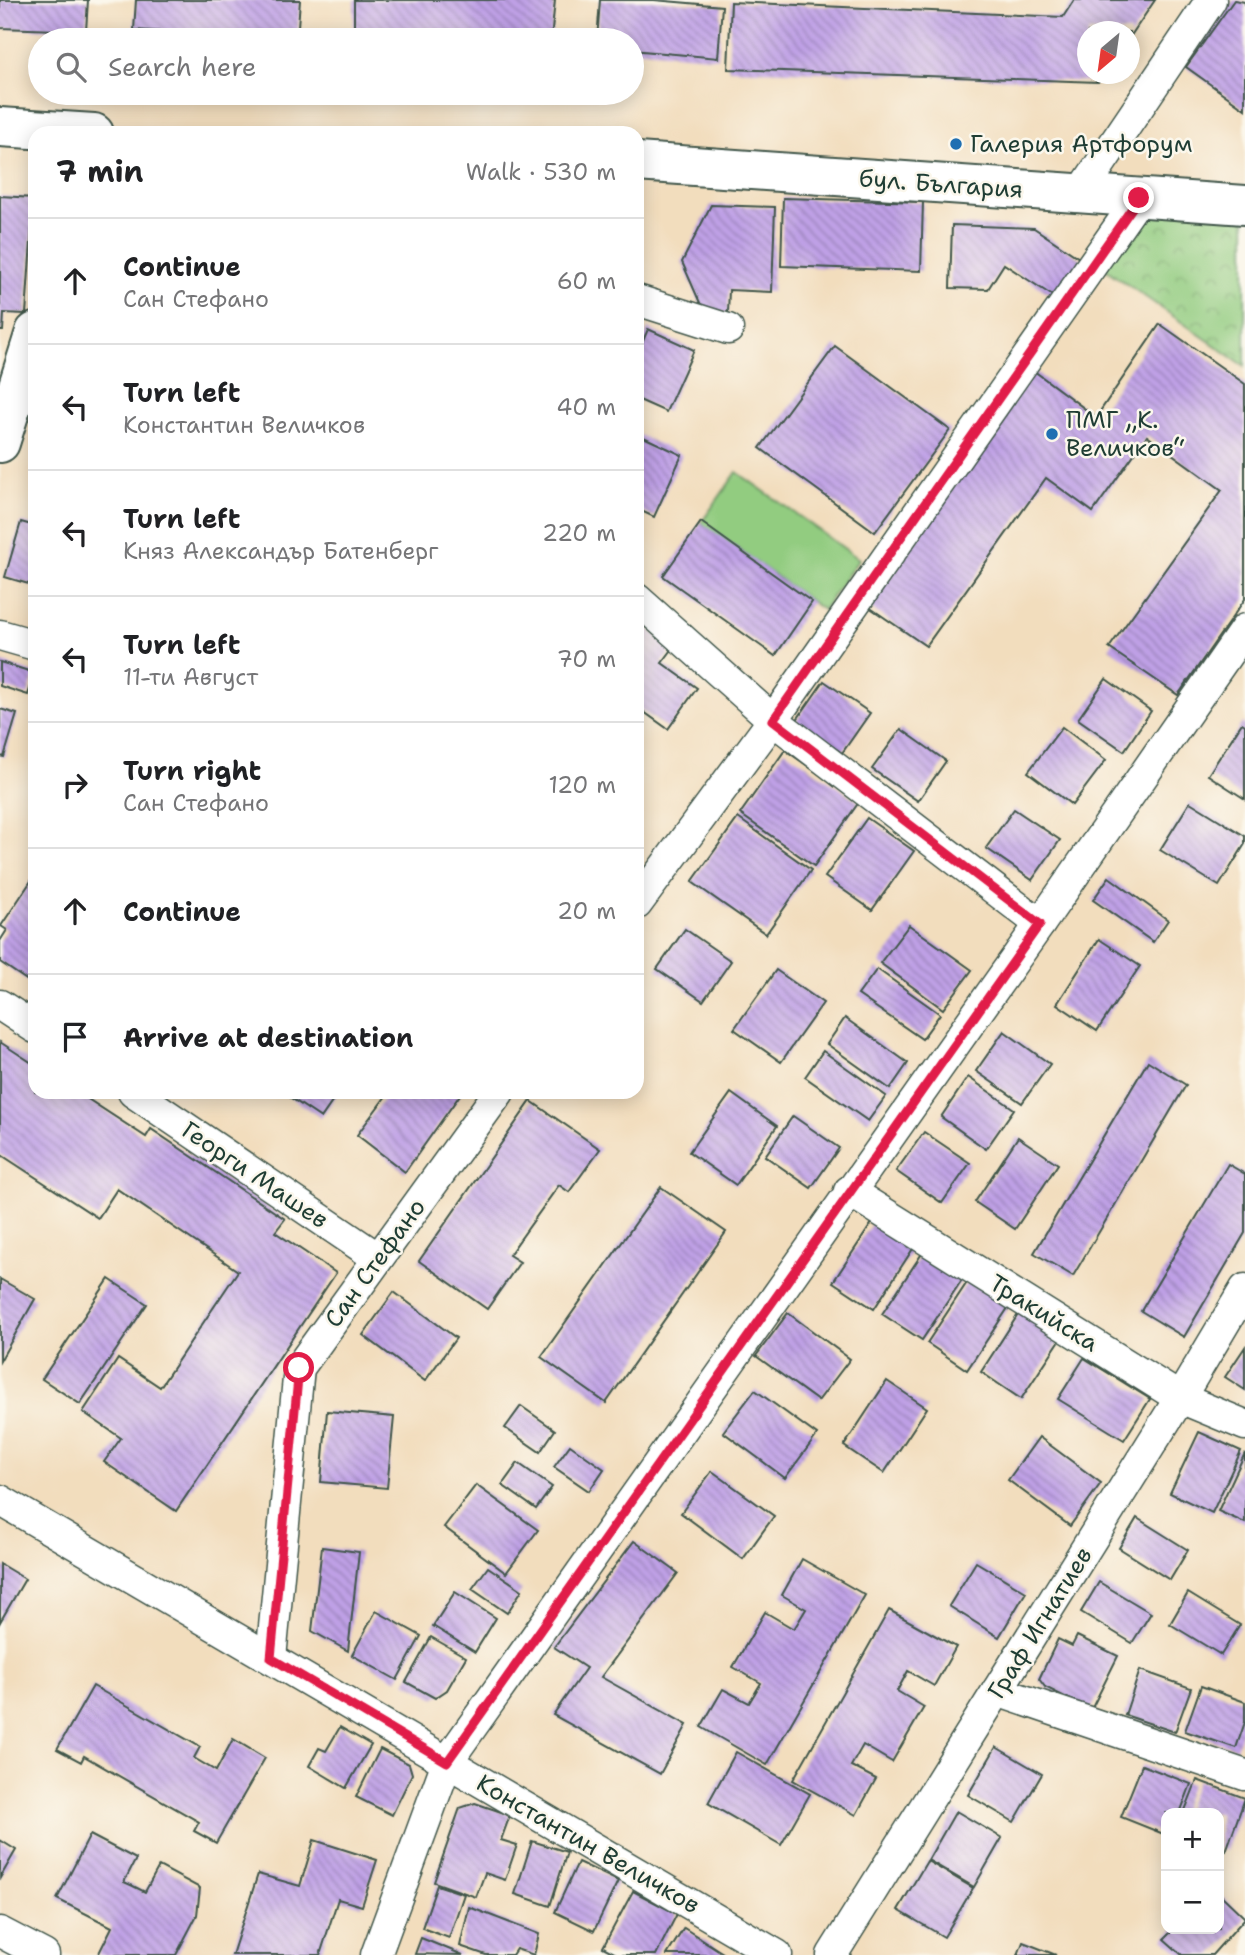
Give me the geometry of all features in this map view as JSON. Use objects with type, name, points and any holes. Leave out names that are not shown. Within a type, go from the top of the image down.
[{"type":"street","points":[[1080,194],[1211,0]]},
{"type":"street","points":[[0,127],[28,129]]},
{"type":"street","name":"бул. България","points":[[644,163],[1245,205]]},
{"type":"street","points":[[644,895],[773,720],[1139,198]]},
{"type":"street","points":[[644,302],[728,328]]},
{"type":"street","points":[[0,443],[28,354]]},
{"type":"street","points":[[644,605],[773,720],[1040,924]]},
{"type":"street","points":[[376,1955],[447,1762],[1040,924],[1245,629]]},
{"type":"street","points":[[0,635],[28,643]]},
{"type":"street","points":[[0,1005],[28,1023]]},
{"type":"street","name":"Сан Стефано","points":[[271,1658],[299,1368],[494,1099]]},
{"type":"street","name":"Георги Машев","points":[[168,1101],[377,1258]]},
{"type":"street","name":"Тракийска","points":[[849,1191],[1180,1398],[1245,1425]]},
{"type":"street","name":"Граф Игнатиев","points":[[832,1955],[1180,1398],[1245,1289]]},
{"type":"street","name":"Константин Величков","points":[[0,1500],[777,1955]]},
{"type":"street","points":[[997,1691],[1245,1775]]},
{"type":"street","points":[[0,1932],[44,1955]]},
{"type":"green space","points":[[1139,198],[1245,205],[1245,366],[1095,262]]},
{"type":"green space","points":[[737,472],[859,559],[823,610],[701,523]]},
{"type":"building","points":[[0,0],[88,0],[86,28],[0,28]]},
{"type":"building","points":[[136,0],[300,0],[298,28],[134,28]]},
{"type":"building","points":[[354,0],[555,0],[552,28],[354,28]]},
{"type":"building","points":[[600,0],[654,0],[722,6],[718,58],[644,51],[644,28],[598,28]]},
{"type":"building","points":[[1074,0],[1155,0],[1140,22],[1077,21],[1077,81],[728,69],[731,2],[1063,17]]},
{"type":"building","points":[[1234,0],[1245,2],[1245,109],[1186,67]]},
{"type":"building","points":[[0,196],[28,198],[26,314],[4,313],[3,331],[0,331]]},
{"type":"building","points":[[783,198],[923,202],[921,271],[781,266]]},
{"type":"building","points":[[711,205],[775,207],[772,292],[729,290],[728,313],[704,312],[682,262]]},
{"type":"building","points":[[952,225],[1034,228],[1088,264],[1062,302],[1004,264],[988,289],[950,288]]},
{"type":"building","points":[[1160,324],[1245,384],[1245,599],[1178,695],[1109,648],[1222,490],[1147,436],[1093,512],[1046,478],[926,646],[869,607],[1034,371],[1096,417]]},
{"type":"building","points":[[648,329],[694,350],[666,412],[644,402],[644,338]]},
{"type":"building","points":[[835,346],[950,430],[875,532],[760,448]]},
{"type":"building","points":[[644,437],[682,455],[654,517],[644,512]]},
{"type":"building","points":[[21,522],[28,524],[28,584],[5,577]]},
{"type":"building","points":[[701,522],[812,602],[775,656],[663,576]]},
{"type":"building","points":[[644,626],[674,647],[662,663],[697,688],[668,729],[644,712]]},
{"type":"building","points":[[0,662],[28,671],[28,695],[0,686]]},
{"type":"building","points":[[1106,679],[1151,711],[1124,751],[1078,719]]},
{"type":"building","points":[[824,681],[870,713],[842,753],[796,721]]},
{"type":"building","points":[[0,709],[17,714],[4,757],[0,756]]},
{"type":"building","points":[[1242,723],[1245,725],[1245,799],[1208,775]]},
{"type":"building","points":[[1062,727],[1106,760],[1072,805],[1028,772]]},
{"type":"building","points":[[901,729],[946,761],[918,801],[872,769]]},
{"type":"building","points":[[785,750],[859,802],[814,866],[740,814]]},
{"type":"building","points":[[1190,802],[1245,836],[1245,844],[1219,886],[1160,850]]},
{"type":"building","points":[[1014,809],[1060,840],[1032,880],[986,848]]},
{"type":"building","points":[[738,818],[811,870],[766,934],[692,882]]},
{"type":"building","points":[[867,818],[914,851],[872,910],[825,877]]},
{"type":"building","points":[[1109,877],[1168,920],[1153,942],[1093,900]]},
{"type":"building","points":[[28,886],[28,981],[0,962],[0,941],[7,930],[1,926]]},
{"type":"building","points":[[909,925],[972,970],[943,1009],[880,963]]},
{"type":"building","points":[[685,929],[731,961],[703,1001],[657,969]]},
{"type":"building","points":[[1099,939],[1140,966],[1097,1031],[1057,1004]]},
{"type":"building","points":[[877,969],[940,1014],[922,1039],[858,995]]},
{"type":"building","points":[[776,970],[823,1003],[781,1062],[734,1029]]},
{"type":"building","points":[[845,1018],[908,1063],[890,1089],[827,1044]]},
{"type":"building","points":[[1004,1031],[1050,1064],[1022,1103],[976,1071]]},
{"type":"building","points":[[0,1042],[28,1060],[28,1099],[88,1099],[146,1137],[151,1129],[285,1219],[275,1232],[336,1273],[176,1511],[104,1462],[121,1438],[83,1412],[118,1359],[160,1387],[238,1271],[117,1189],[98,1218],[0,1154]]},
{"type":"building","points":[[823,1051],[886,1096],[868,1121],[805,1077]]},
{"type":"building","points":[[1148,1061],[1186,1085],[1073,1276],[1034,1253]]},
{"type":"building","points":[[968,1077],[1014,1109],[986,1149],[941,1117]]},
{"type":"building","points":[[731,1093],[777,1126],[736,1185],[689,1152]]},
{"type":"building","points":[[292,1099],[334,1099],[321,1118]]},
{"type":"building","points":[[384,1099],[457,1099],[405,1172],[357,1135]]},
{"type":"building","points":[[531,1101],[600,1149],[569,1192],[559,1185],[509,1255],[520,1262],[487,1309],[419,1261]]},
{"type":"building","points":[[793,1116],[839,1148],[811,1188],[765,1156]]},
{"type":"building","points":[[924,1132],[970,1163],[942,1203],[896,1171]]},
{"type":"building","points":[[1018,1137],[1058,1164],[1015,1229],[975,1202]]},
{"type":"building","points":[[1228,1164],[1245,1174],[1245,1233],[1184,1337],[1141,1311]]},
{"type":"building","points":[[661,1187],[726,1232],[606,1403],[541,1357]]},
{"type":"building","points":[[876,1217],[916,1244],[874,1309],[833,1282]]},
{"type":"building","points":[[925,1249],[965,1275],[922,1340],[882,1314]]},
{"type":"building","points":[[970,1278],[1010,1305],[967,1370],[927,1343]]},
{"type":"building","points":[[0,1279],[35,1299],[0,1361]]},
{"type":"building","points":[[109,1279],[147,1304],[80,1404],[42,1379]]},
{"type":"building","points":[[394,1292],[456,1338],[425,1381],[363,1335]]},
{"type":"building","points":[[1023,1307],[1064,1334],[1021,1399],[981,1372]]},
{"type":"building","points":[[788,1313],[850,1359],[818,1401],[756,1356]]},
{"type":"building","points":[[1245,1347],[1245,1390],[1225,1377]]},
{"type":"building","points":[[1084,1358],[1150,1399],[1124,1440],[1058,1399]]},
{"type":"building","points":[[887,1381],[927,1408],[884,1473],[844,1446]]},
{"type":"building","points":[[755,1390],[817,1435],[785,1478],[723,1432]]},
{"type":"building","points":[[521,1406],[555,1430],[540,1452],[505,1428]]},
{"type":"building","points":[[327,1411],[394,1417],[387,1488],[321,1482]]},
{"type":"building","points":[[1199,1432],[1241,1451],[1212,1513],[1170,1493]]},
{"type":"building","points":[[1039,1437],[1101,1483],[1070,1526],[1008,1480]]},
{"type":"building","points":[[570,1445],[604,1469],[589,1491],[554,1467]]},
{"type":"building","points":[[1245,1453],[1245,1523],[1218,1511]]},
{"type":"building","points":[[518,1463],[552,1487],[536,1509],[502,1485]]},
{"type":"building","points":[[712,1471],[774,1516],[743,1559],[681,1513]]},
{"type":"building","points":[[476,1485],[538,1530],[506,1573],[444,1527]]},
{"type":"building","points":[[1137,1518],[1188,1550],[1170,1580],[1119,1548]]},
{"type":"building","points":[[634,1541],[678,1573],[601,1677],[687,1725],[660,1774],[553,1715],[586,1668],[554,1647]]},
{"type":"building","points":[[322,1547],[359,1552],[348,1651],[312,1631]]},
{"type":"building","points":[[802,1559],[865,1595],[767,1765],[701,1727],[723,1689],[749,1703],[761,1683],[733,1667],[765,1612],[794,1629],[806,1609],[782,1595]]},
{"type":"building","points":[[976,1562],[1026,1592],[999,1637],[949,1606]]},
{"type":"building","points":[[0,1564],[25,1579],[0,1622]]},
{"type":"building","points":[[488,1567],[522,1590],[507,1613],[472,1589]]},
{"type":"building","points":[[1099,1582],[1151,1613],[1132,1643],[1081,1612]]},
{"type":"building","points":[[455,1592],[496,1618],[475,1652],[433,1626]]},
{"type":"building","points":[[1188,1593],[1240,1625],[1221,1655],[1170,1624]]},
{"type":"building","points":[[889,1610],[956,1647],[934,1686],[908,1671],[897,1691],[924,1707],[892,1762],[863,1745],[851,1766],[876,1779],[856,1815],[793,1780]]},
{"type":"building","points":[[376,1611],[421,1636],[397,1680],[352,1655]]},
{"type":"building","points":[[1077,1636],[1118,1656],[1091,1710],[1045,1687],[1039,1679],[1058,1639],[1072,1646]]},
{"type":"building","points":[[431,1637],[466,1657],[447,1690],[435,1698],[406,1682]]},
{"type":"building","points":[[1140,1670],[1191,1688],[1175,1732],[1125,1715]]},
{"type":"building","points":[[93,1686],[200,1747],[194,1758],[216,1771],[233,1739],[265,1758],[216,1843],[194,1831],[199,1822],[84,1756],[81,1762],[57,1749]]},
{"type":"building","points":[[1201,1686],[1245,1702],[1245,1722],[1236,1748],[1185,1731]]},
{"type":"building","points":[[340,1727],[371,1745],[346,1788],[309,1766],[319,1748],[326,1751]]},
{"type":"building","points":[[996,1747],[1042,1774],[1014,1822],[968,1795]]},
{"type":"building","points":[[380,1749],[409,1764],[412,1774],[392,1815],[356,1797]]},
{"type":"building","points":[[736,1752],[810,1794],[781,1845],[708,1803]]},
{"type":"building","points":[[1142,1765],[1191,1784],[1182,1808],[1161,1808],[1161,1833],[1121,1817]]},
{"type":"building","points":[[1197,1780],[1245,1798],[1226,1851],[1224,1808],[1186,1808]]},
{"type":"building","points":[[475,1803],[510,1815],[501,1840],[517,1845],[505,1880],[485,1873],[476,1897],[434,1882],[460,1808]]},
{"type":"building","points":[[956,1811],[1002,1838],[974,1887],[928,1860]]},
{"type":"building","points":[[90,1835],[136,1859],[124,1882],[145,1892],[159,1866],[200,1888],[197,1915],[176,1955],[98,1955],[112,1927],[57,1899]]},
{"type":"building","points":[[0,1840],[16,1850],[0,1878]]},
{"type":"building","points":[[314,1840],[377,1860],[362,1906],[338,1899],[320,1955],[232,1955],[258,1874],[300,1886]]},
{"type":"building","points":[[532,1841],[567,1852],[550,1906],[515,1894]]},
{"type":"building","points":[[927,1861],[973,1888],[944,1937],[898,1910]]},
{"type":"building","points":[[578,1862],[618,1881],[594,1931],[555,1912]]},
{"type":"building","points":[[437,1885],[464,1894],[449,1938],[422,1928]]},
{"type":"building","points":[[633,1891],[677,1914],[656,1955],[618,1955],[603,1947]]},
{"type":"building","points":[[1224,1898],[1245,1918],[1212,1955],[1182,1955],[1164,1939],[1169,1934],[1224,1934]]},
{"type":"building","points":[[469,1907],[539,1934],[534,1955],[516,1949],[512,1955],[486,1955],[460,1946]]},
{"type":"building","points":[[684,1928],[726,1955],[667,1955]]},
{"type":"building","points":[[421,1938],[463,1955],[415,1954]]},
{"type":"building","points":[[1023,1942],[1056,1955],[1018,1955]]},
{"type":"place","name":"Галерия Артфорум","points":[[956,144]]},
{"type":"place","name":"ПМГ „К. Величков“","points":[[1052,434]]},
{"type":"route","points":[[299,1368],[271,1658],[447,1762],[1040,924],[773,720],[1139,198]]}]
